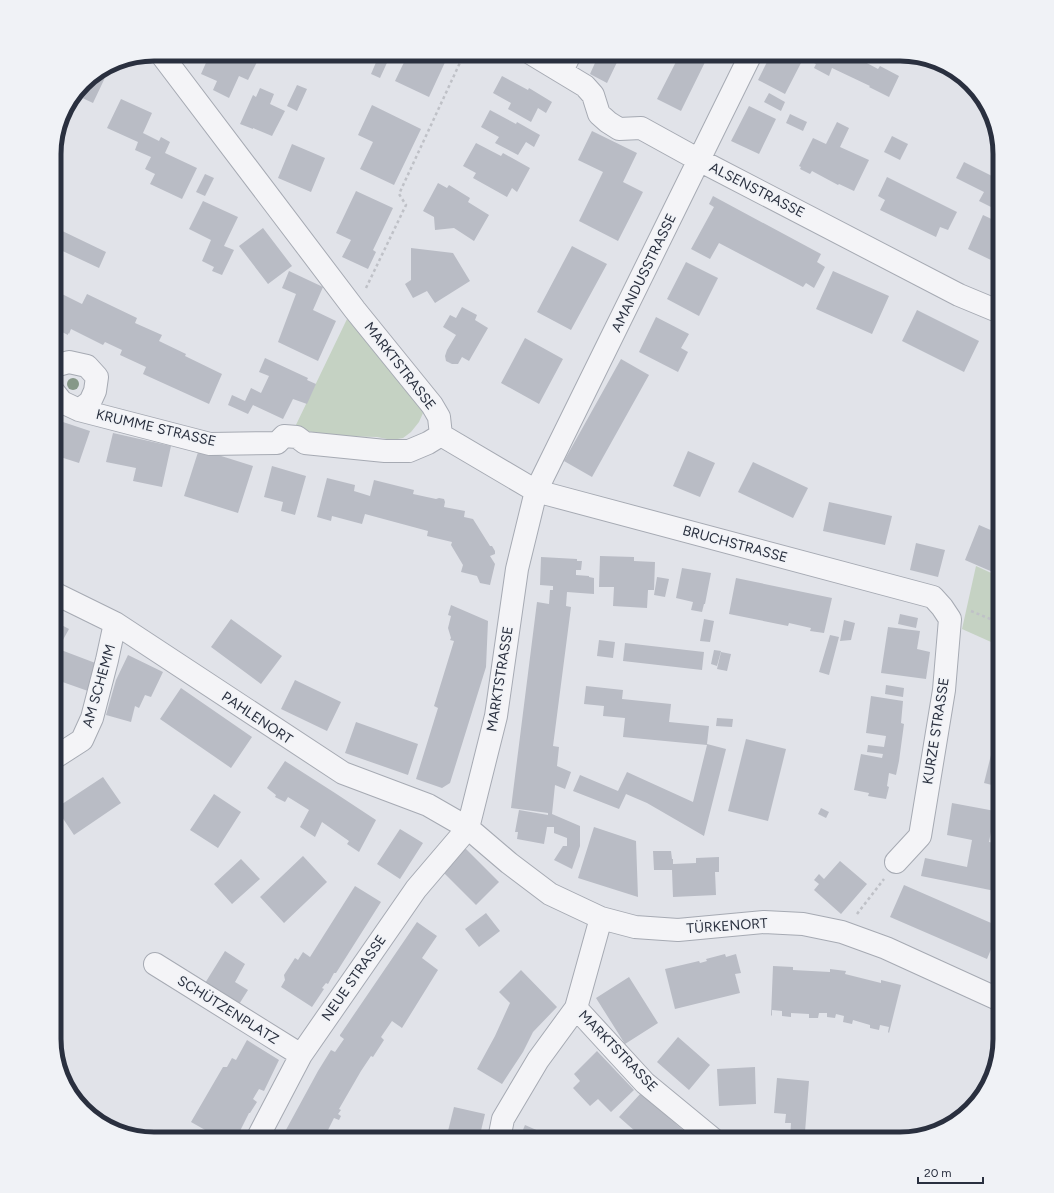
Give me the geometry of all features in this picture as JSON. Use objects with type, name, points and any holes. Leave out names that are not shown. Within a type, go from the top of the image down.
[{"type":"street","name":"MARKTSTRASSE","points":[[166,61],[355,310],[432,405],[439,417],[442,435]]},
{"type":"street","name":"AMANDUSSTRASSE","points":[[536,491],[748,61]]},
{"type":"street","name":"ALSENSTRASSE","points":[[566,63],[593,95],[599,114],[619,129],[641,128],[699,160],[959,295],[993,309]]},
{"type":"street","name":"KRUMME STRASSE","points":[[61,364],[69,362],[87,366],[97,376],[95,391],[90,402],[79,410]]},
{"type":"street","name":"KRUMME STRASSE","points":[[61,401],[79,410],[210,444],[277,443],[284,436],[297,437],[305,443],[385,452],[409,451],[442,435]]},
{"type":"street","points":[[442,435],[536,491]]},
{"type":"street","name":"MARKTSTRASSE","points":[[468,828],[496,716],[517,569],[536,491]]},
{"type":"street","name":"BRUCHSTRASSE","points":[[536,491],[933,597]]},
{"type":"street","name":"PAHLENORT","points":[[61,596],[115,623],[343,773],[428,805],[468,828]]},
{"type":"street","name":"KURZE STRASSE","points":[[896,862],[920,836],[944,690],[950,619],[933,597]]},
{"type":"street","name":"AM SCHEMM","points":[[61,754],[82,740],[92,718],[108,660],[115,623]]},
{"type":"street","name":"TÜRKENORT","points":[[468,828],[508,863],[550,894],[601,918],[635,927],[678,930],[764,922],[803,924],[842,932],[900,954],[993,997]]},
{"type":"street","name":"NEUE STRASSE","points":[[261,1132],[301,1055],[416,888],[468,828]]},
{"type":"street","name":"MARKTSTRASSE","points":[[601,918],[576,1008],[645,1083],[704,1132]]},
{"type":"street","name":"SCHÜTZENPLATZ","points":[[155,964],[301,1055]]},
{"type":"street","points":[[500,1132],[503,1120],[538,1060],[576,1008]]},
{"type":"path","points":[[355,310],[406,205],[399,194],[461,61]]},
{"type":"path","points":[[842,932],[896,862]]},
{"type":"green space","points":[[347,319],[413,394],[421,406],[423,413],[419,422],[411,432],[403,438],[392,440],[377,437],[339,436],[294,429]]},
{"type":"green space","points":[[976,566],[993,574],[993,643],[962,629]]},
{"type":"building","points":[[207,61],[258,61],[248,80],[239,76],[229,98],[213,90],[217,81],[201,74]]},
{"type":"building","points":[[377,61],[388,61],[380,78],[371,74]]},
{"type":"building","points":[[405,61],[446,61],[429,97],[395,81]]},
{"type":"building","points":[[596,61],[618,61],[607,83],[590,74]]},
{"type":"building","points":[[676,61],[706,61],[681,111],[657,99]]},
{"type":"building","points":[[768,61],[802,61],[785,94],[758,80]]},
{"type":"building","points":[[810,61],[863,61],[878,69],[880,66],[899,76],[889,97],[832,68],[829,76],[814,68],[816,64]]},
{"type":"building","points":[[107,74],[93,103],[80,97],[97,80]]},
{"type":"building","points":[[502,76],[528,90],[529,88],[552,102],[546,113],[538,108],[531,122],[508,109],[511,103],[493,93]]},
{"type":"building","points":[[297,85],[307,89],[297,111],[287,106]]},
{"type":"building","points":[[260,88],[274,94],[270,104],[285,111],[272,136],[240,124],[253,95],[256,97]]},
{"type":"building","points":[[769,93],[785,102],[781,111],[764,102]]},
{"type":"building","points":[[121,99],[152,113],[143,133],[159,141],[161,137],[170,142],[165,153],[197,168],[182,199],[150,184],[155,174],[145,169],[151,157],[135,150],[138,142],[107,128]]},
{"type":"building","points":[[372,105],[421,129],[394,185],[360,169],[373,142],[358,135]]},
{"type":"building","points":[[749,106],[776,119],[759,154],[731,141]]},
{"type":"building","points":[[490,110],[516,124],[517,122],[540,135],[534,147],[526,142],[518,155],[495,143],[499,137],[481,127]]},
{"type":"building","points":[[790,114],[807,122],[803,131],[786,123]]},
{"type":"building","points":[[837,122],[849,128],[840,147],[869,160],[854,191],[839,184],[838,185],[812,171],[810,174],[800,169],[801,167],[799,166],[813,138],[826,144]]},
{"type":"building","points":[[592,131],[637,153],[623,182],[643,192],[618,241],[579,221],[603,172],[578,160]]},
{"type":"building","points":[[892,136],[908,144],[900,160],[884,152]]},
{"type":"building","points":[[476,143],[501,156],[503,153],[530,168],[517,192],[512,188],[507,197],[473,178],[476,173],[463,166]]},
{"type":"building","points":[[292,144],[325,158],[311,192],[278,178]]},
{"type":"building","points":[[964,162],[993,176],[993,208],[979,201],[984,192],[956,178]]},
{"type":"building","points":[[205,174],[214,178],[205,196],[196,192]]},
{"type":"building","points":[[887,177],[957,212],[948,230],[940,227],[936,237],[880,210],[885,200],[878,196]]},
{"type":"building","points":[[438,183],[447,188],[449,185],[470,198],[468,202],[489,215],[474,241],[454,228],[435,230],[434,217],[423,211]]},
{"type":"building","points":[[356,191],[393,208],[373,250],[376,252],[368,269],[342,257],[351,240],[336,233]]},
{"type":"building","points":[[713,196],[821,254],[817,262],[825,267],[814,288],[806,283],[803,287],[719,243],[710,259],[691,249],[714,207],[709,204]]},
{"type":"building","points":[[203,201],[238,217],[224,246],[234,250],[222,275],[212,271],[214,267],[202,261],[211,240],[189,229]]},
{"type":"building","points":[[983,215],[993,220],[993,261],[968,249]]},
{"type":"building","points":[[263,228],[292,266],[268,284],[239,246]]},
{"type":"building","points":[[61,230],[106,252],[99,268],[61,250]]},
{"type":"building","points":[[572,246],[607,264],[571,330],[537,312]]},
{"type":"building","points":[[411,248],[453,253],[470,281],[435,303],[427,291],[413,298],[405,284],[411,280]]},
{"type":"building","points":[[686,262],[718,278],[699,316],[667,299]]},
{"type":"building","points":[[289,271],[323,287],[313,310],[336,321],[318,361],[278,342],[296,294],[282,288]]},
{"type":"building","points":[[833,271],[889,296],[872,334],[816,309]]},
{"type":"building","points":[[61,294],[82,304],[87,294],[137,318],[135,323],[162,335],[159,341],[186,354],[185,356],[222,374],[209,404],[143,374],[146,367],[120,355],[122,350],[105,342],[103,345],[71,329],[68,335],[61,332]]},
{"type":"building","points":[[462,307],[477,315],[475,320],[488,328],[469,361],[462,357],[458,364],[452,364],[446,361],[445,356],[456,335],[443,327],[450,315],[456,318]]},
{"type":"building","points":[[917,310],[979,341],[964,372],[902,341]]},
{"type":"building","points":[[656,317],[689,334],[681,348],[688,352],[678,372],[639,352]]},
{"type":"building","points":[[525,338],[563,359],[539,404],[501,383]]},
{"type":"building","points":[[265,358],[308,378],[307,380],[316,384],[307,404],[293,399],[283,419],[253,405],[248,414],[228,405],[232,395],[245,401],[251,388],[261,393],[269,376],[259,372]]},
{"type":"building","points":[[621,359],[649,375],[592,477],[564,461]]},
{"type":"building","points":[[61,421],[90,431],[79,463],[61,457]]},
{"type":"building","points":[[113,433],[171,446],[162,487],[133,481],[136,468],[106,462]]},
{"type":"building","points":[[199,449],[253,466],[238,513],[184,496]]},
{"type":"building","points":[[688,451],[715,463],[700,497],[673,486]]},
{"type":"building","points":[[753,462],[808,488],[793,518],[738,492]]},
{"type":"building","points":[[272,466],[306,476],[295,515],[281,511],[283,502],[264,497]]},
{"type":"building","points":[[327,478],[355,485],[354,491],[370,496],[374,480],[414,490],[413,494],[436,499],[444,499],[444,507],[465,511],[464,517],[473,519],[490,546],[492,546],[495,551],[495,554],[490,556],[495,564],[490,585],[480,583],[477,576],[461,572],[463,565],[451,545],[452,542],[427,536],[428,531],[365,514],[362,524],[332,516],[331,521],[317,517]]},
{"type":"building","points":[[829,502],[892,516],[885,545],[823,531]]},
{"type":"building","points":[[979,525],[993,531],[993,572],[965,560]]},
{"type":"building","points":[[916,543],[945,550],[938,577],[910,570]]},
{"type":"building","points":[[600,556],[634,557],[634,561],[655,562],[654,590],[648,590],[647,608],[613,606],[614,587],[599,587]]},
{"type":"building","points":[[541,557],[577,559],[577,561],[582,561],[581,570],[576,570],[576,575],[594,578],[594,594],[567,592],[566,606],[571,607],[553,746],[559,747],[557,766],[571,772],[565,789],[555,785],[552,814],[580,826],[580,846],[572,869],[554,860],[563,846],[567,846],[567,838],[554,833],[554,827],[547,827],[544,844],[517,839],[518,832],[515,832],[519,810],[548,815],[548,813],[511,808],[537,602],[549,604],[550,590],[553,590],[553,586],[540,585]]},
{"type":"building","points":[[682,568],[711,573],[702,612],[691,610],[693,602],[676,598]]},
{"type":"building","points":[[657,577],[669,579],[665,597],[654,595]]},
{"type":"building","points":[[736,578],[832,598],[824,633],[810,631],[811,628],[789,623],[788,626],[729,614]]},
{"type":"building","points":[[451,605],[488,621],[486,667],[450,783],[442,788],[416,779],[438,708],[434,706],[454,641],[450,640],[451,638],[448,628],[451,616],[448,615]]},
{"type":"building","points":[[900,614],[918,618],[916,628],[898,624]]},
{"type":"building","points":[[231,619],[282,656],[261,684],[211,647]]},
{"type":"building","points":[[704,619],[714,621],[710,642],[700,641]]},
{"type":"building","points":[[844,620],[855,623],[851,640],[840,641]]},
{"type":"building","points":[[61,625],[69,629],[61,643]]},
{"type":"building","points":[[888,627],[920,631],[917,649],[930,652],[926,679],[881,673]]},
{"type":"building","points":[[830,635],[839,637],[829,675],[819,672]]},
{"type":"building","points":[[599,640],[615,642],[613,658],[597,656]]},
{"type":"building","points":[[625,643],[704,652],[702,670],[623,661]]},
{"type":"building","points":[[61,650],[98,664],[88,691],[61,681]]},
{"type":"building","points":[[714,650],[721,651],[717,666],[711,664]]},
{"type":"building","points":[[721,652],[731,654],[727,671],[717,669]]},
{"type":"building","points":[[128,655],[163,672],[151,697],[145,695],[139,708],[135,706],[131,722],[106,715],[116,680]]},
{"type":"building","points":[[295,680],[341,702],[327,731],[281,709]]},
{"type":"building","points":[[886,685],[904,688],[903,697],[885,694]]},
{"type":"building","points":[[586,686],[623,690],[622,699],[671,704],[669,722],[709,726],[707,744],[726,749],[704,836],[647,803],[626,794],[619,809],[573,791],[580,775],[618,791],[627,772],[693,802],[707,745],[623,737],[625,718],[603,716],[604,706],[584,704]]},
{"type":"building","points":[[181,688],[252,737],[231,768],[160,719]]},
{"type":"building","points":[[871,696],[903,701],[901,723],[904,724],[899,761],[896,775],[889,773],[887,786],[889,787],[886,799],[868,796],[869,793],[854,790],[861,754],[882,758],[883,754],[867,752],[868,745],[884,747],[886,736],[866,733]]},
{"type":"building","points":[[717,718],[733,719],[732,727],[716,726]]},
{"type":"building","points":[[356,722],[418,744],[408,775],[345,753]]},
{"type":"building","points":[[746,739],[786,749],[768,821],[728,811]]},
{"type":"building","points":[[993,747],[993,785],[984,783]]},
{"type":"building","points":[[285,761],[376,820],[359,852],[347,844],[349,841],[322,822],[315,837],[300,827],[309,810],[288,797],[285,802],[275,797],[276,795],[267,788]]},
{"type":"building","points":[[103,777],[121,803],[74,835],[61,816],[61,805]]},
{"type":"building","points":[[214,794],[241,812],[218,848],[190,830]]},
{"type":"building","points":[[952,803],[993,811],[993,821],[989,842],[993,843],[991,858],[993,858],[993,891],[921,876],[925,858],[967,867],[972,840],[947,835]]},
{"type":"building","points":[[821,808],[829,812],[826,818],[818,814]]},
{"type":"building","points":[[594,827],[636,841],[638,897],[578,878]]},
{"type":"building","points":[[400,829],[423,843],[400,879],[377,864]]},
{"type":"building","points":[[461,844],[499,882],[476,905],[438,867]]},
{"type":"building","points":[[653,851],[671,851],[673,864],[696,863],[696,858],[719,857],[719,872],[715,872],[716,895],[673,897],[672,870],[654,870]]},
{"type":"building","points":[[303,856],[327,882],[284,923],[260,897]]},
{"type":"building","points":[[241,859],[260,879],[232,904],[214,884]]},
{"type":"building","points":[[840,861],[867,884],[841,914],[814,890],[819,884],[814,880],[819,874],[824,879]]},
{"type":"building","points":[[904,885],[993,924],[993,945],[987,959],[890,917]]},
{"type":"building","points":[[355,886],[381,902],[336,973],[334,973],[328,984],[326,983],[322,988],[324,989],[312,1007],[281,987],[285,980],[284,975],[295,958],[298,960],[303,952],[310,957]]},
{"type":"building","points":[[486,913],[500,931],[479,947],[465,929]]},
{"type":"building","points":[[417,922],[437,936],[422,958],[438,970],[402,1028],[392,1021],[381,1037],[384,1040],[373,1057],[371,1056],[361,1071],[339,1109],[341,1110],[338,1114],[341,1116],[339,1120],[334,1118],[327,1132],[285,1132],[331,1050],[335,1052],[344,1039],[340,1035]]},
{"type":"building","points":[[225,951],[245,964],[235,982],[248,990],[236,1009],[202,988]]},
{"type":"building","points":[[725,954],[726,957],[736,954],[741,973],[735,974],[740,993],[675,1009],[665,969],[699,961],[700,963],[707,961],[706,959]]},
{"type":"building","points":[[773,966],[793,967],[793,970],[830,972],[830,969],[846,971],[845,974],[881,983],[881,980],[901,985],[889,1033],[889,1027],[880,1025],[879,1030],[870,1028],[870,1025],[853,1020],[852,1024],[843,1022],[844,1016],[836,1014],[835,1018],[827,1017],[827,1013],[819,1013],[818,1018],[809,1018],[809,1014],[791,1013],[791,1017],[782,1016],[782,1011],[772,1010],[771,1016]]},
{"type":"building","points":[[521,970],[557,1007],[533,1032],[523,1052],[502,1084],[477,1069],[495,1036],[510,1003],[499,992]]},
{"type":"building","points":[[629,977],[658,1023],[625,1044],[596,998]]},
{"type":"building","points":[[678,1037],[710,1065],[689,1090],[657,1062]]},
{"type":"building","points":[[247,1040],[279,1060],[264,1091],[259,1089],[253,1099],[257,1102],[249,1113],[240,1132],[234,1130],[233,1132],[209,1132],[191,1122],[223,1067],[227,1067],[232,1058],[236,1060]]},
{"type":"building","points":[[597,1051],[634,1090],[611,1112],[598,1099],[590,1106],[573,1088],[580,1081],[574,1074]]},
{"type":"building","points":[[755,1067],[756,1104],[719,1106],[717,1069]]},
{"type":"building","points":[[777,1078],[809,1081],[805,1132],[790,1132],[791,1123],[785,1123],[786,1114],[774,1113]]},
{"type":"building","points":[[641,1093],[685,1132],[636,1132],[619,1117]]},
{"type":"building","points":[[454,1107],[485,1114],[481,1132],[448,1132]]},
{"type":"building","points":[[525,1125],[541,1132],[522,1132]]}]
